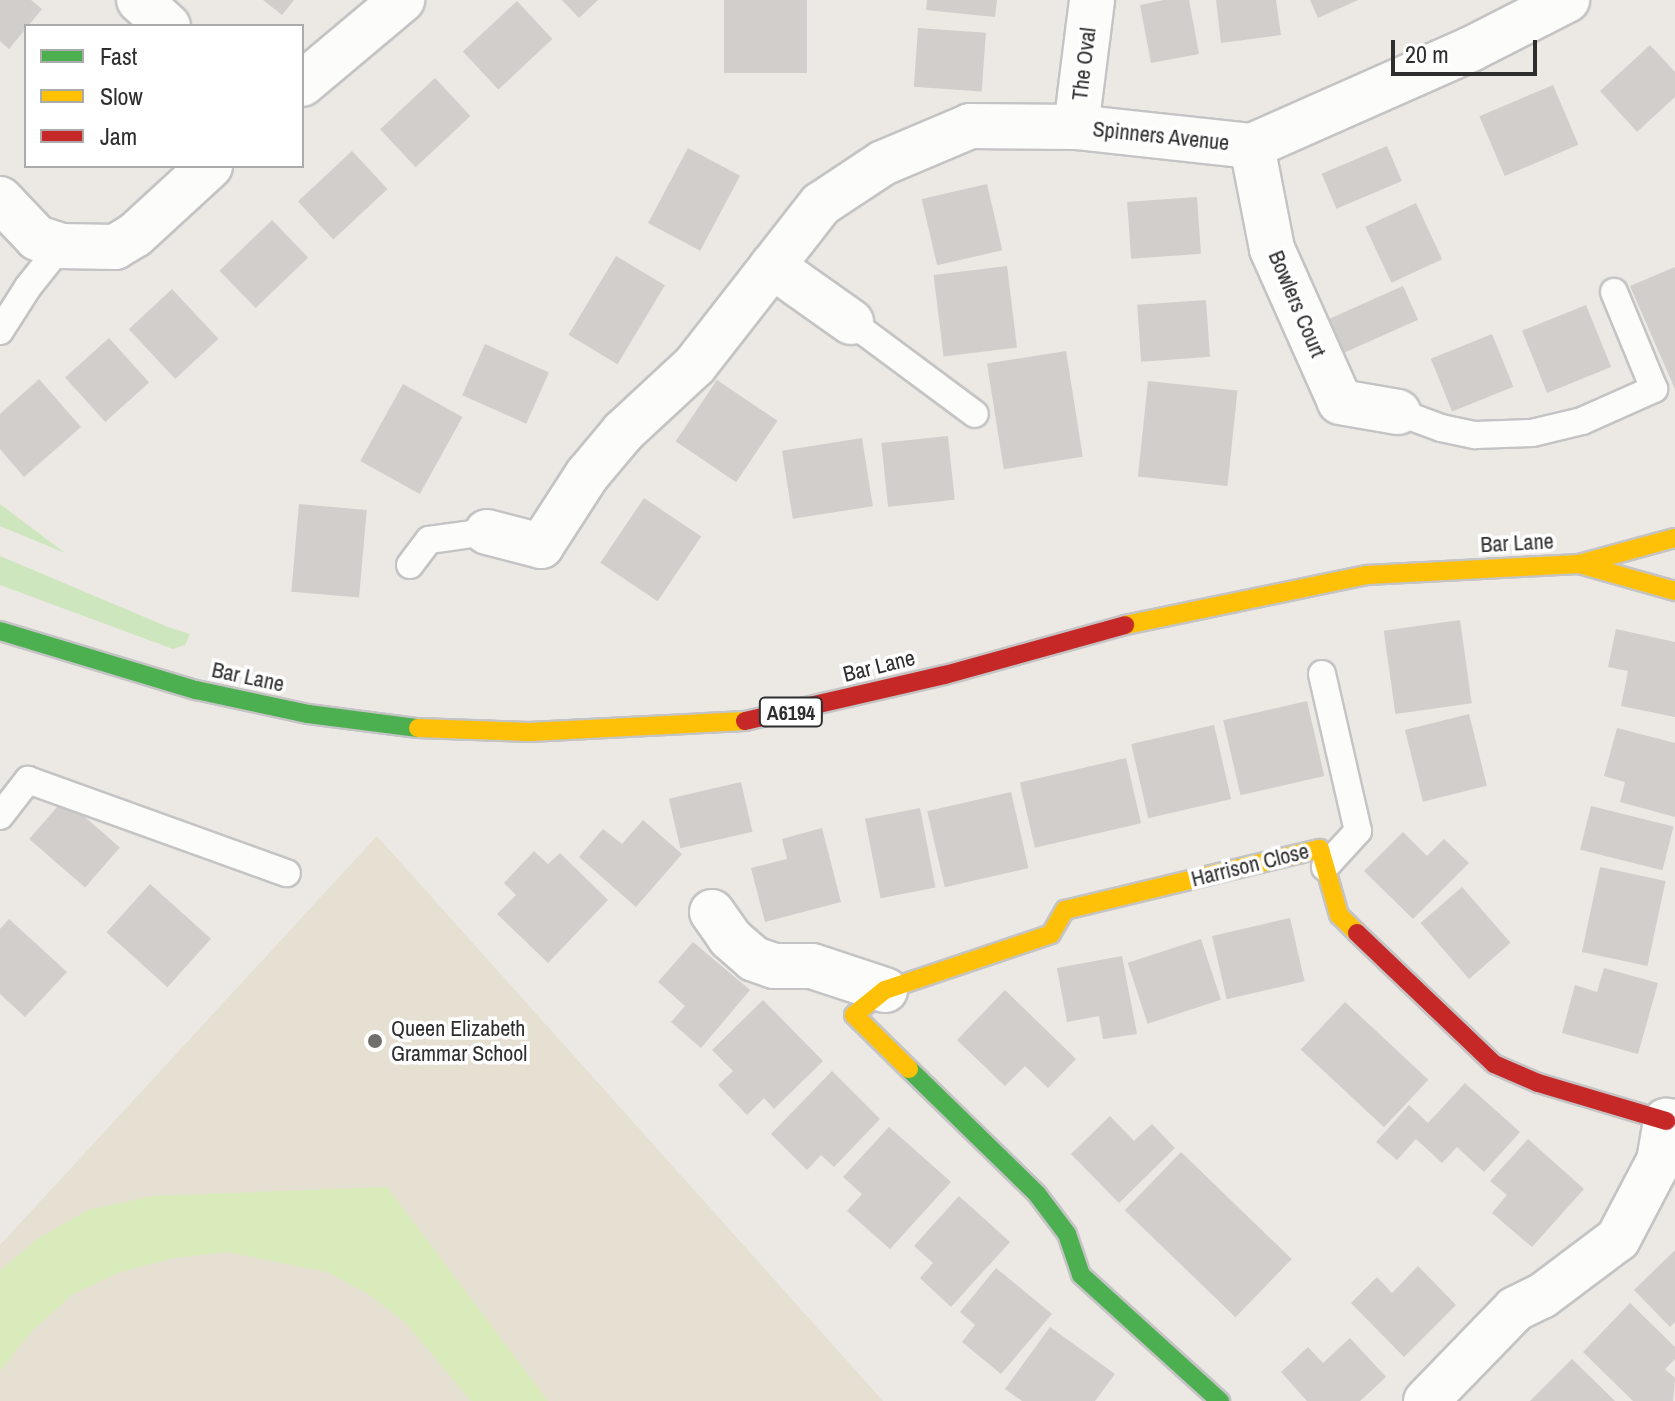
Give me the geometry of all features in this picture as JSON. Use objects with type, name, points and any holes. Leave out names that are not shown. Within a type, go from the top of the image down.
[{"type":"main road","name":"Bar Lane","points":[[0,631],[196,690],[308,714],[426,729],[545,731],[750,721],[945,675],[1141,621],[1367,575],[1579,564],[1675,538]]},
{"type":"main road","name":"Bar Lane","points":[[1579,564],[1675,591]]},
{"type":"main road","name":"Harrison Close","points":[[1220,1401],[1081,1275],[1067,1234],[1037,1194],[854,1015],[885,990],[1051,934],[1065,910],[1320,849],[1339,915],[1494,1064],[1538,1083],[1670,1122]]},
{"type":"street","points":[[139,0],[166,24]]},
{"type":"street","points":[[304,82],[402,0]]},
{"type":"street","name":"The Oval","points":[[1076,127],[1092,0]]},
{"type":"street","name":"Spinners Avenue","points":[[487,532],[541,546],[587,475],[623,432],[695,365],[821,204],[883,163],[970,126],[1076,127],[1252,146],[1471,49],[1567,0]]},
{"type":"street","name":"Bowlers Court","points":[[1252,146],[1272,249],[1340,402],[1398,412]]},
{"type":"street","points":[[0,199],[37,238],[80,248],[115,247],[135,235],[208,168]]},
{"type":"street","points":[[772,266],[851,322]]},
{"type":"street","points":[[712,912],[730,938],[754,959],[774,966],[812,966],[885,990]]},
{"type":"street","points":[[1426,1401],[1515,1309],[1542,1296],[1618,1239],[1659,1161],[1670,1122]]},
{"type":"lane","points":[[0,331],[28,287],[80,248]]},
{"type":"lane","points":[[1398,412],[1441,428],[1475,435],[1532,433],[1582,421],[1654,389],[1614,292]]},
{"type":"lane","points":[[851,322],[975,414]]},
{"type":"lane","points":[[410,565],[429,540],[487,532]]},
{"type":"lane","points":[[1322,674],[1358,831],[1325,867]]},
{"type":"lane","points":[[0,816],[28,780],[287,873]]},
{"type":"shaded area","name":"Queen Elizabeth Grammar School","points":[[377,836],[883,1401],[0,1401],[0,1245]]},
{"type":"green space","points":[[0,504],[65,553],[0,526]]},
{"type":"green space","points":[[0,556],[190,634],[185,645],[173,649],[0,585]]},
{"type":"green space","points":[[387,1187],[548,1401],[471,1401],[405,1322],[368,1294],[327,1272],[227,1252],[174,1258],[121,1272],[73,1294],[31,1332],[0,1371],[0,1271],[37,1239],[88,1210],[153,1196]]},
{"type":"building","points":[[0,0],[31,0],[42,9],[30,24],[24,24],[24,31],[9,49],[0,41]]},
{"type":"building","points":[[263,0],[294,0],[282,15]]},
{"type":"building","points":[[562,0],[598,0],[579,18]]},
{"type":"building","points":[[724,0],[807,0],[807,73],[724,73]]},
{"type":"building","points":[[927,0],[997,0],[995,17],[926,10]]},
{"type":"building","points":[[1164,0],[1189,0],[1199,54],[1151,63],[1140,5]]},
{"type":"building","points":[[1216,0],[1276,0],[1281,35],[1221,43]]},
{"type":"building","points":[[1310,0],[1358,0],[1318,18]]},
{"type":"building","points":[[517,1],[552,39],[498,89],[463,51]]},
{"type":"building","points":[[918,28],[986,33],[982,92],[914,87]]},
{"type":"building","points":[[1650,45],[1675,72],[1675,97],[1637,132],[1600,91]]},
{"type":"building","points":[[435,78],[470,116],[416,167],[380,129]]},
{"type":"building","points":[[1553,85],[1578,145],[1505,176],[1479,116]]},
{"type":"building","points":[[1387,146],[1402,181],[1336,209],[1322,174]]},
{"type":"building","points":[[688,148],[740,176],[700,251],[648,223]]},
{"type":"building","points":[[352,151],[387,189],[333,239],[298,201]]},
{"type":"building","points":[[987,184],[1002,250],[937,265],[922,199]]},
{"type":"building","points":[[1197,197],[1201,254],[1131,259],[1127,202]]},
{"type":"building","points":[[1416,203],[1442,259],[1391,283],[1365,227]]},
{"type":"building","points":[[272,220],[308,257],[256,308],[219,271]]},
{"type":"building","points":[[616,256],[665,285],[617,364],[569,335]]},
{"type":"building","points":[[1007,266],[1017,347],[944,356],[934,275]]},
{"type":"building","points":[[1675,267],[1675,389],[1630,286]]},
{"type":"building","points":[[1403,286],[1418,320],[1342,354],[1327,320]]},
{"type":"building","points":[[172,289],[218,339],[175,379],[129,329]]},
{"type":"building","points":[[1206,300],[1210,357],[1141,362],[1137,305]]},
{"type":"building","points":[[1586,305],[1611,367],[1547,393],[1522,331]]},
{"type":"building","points":[[1492,334],[1513,387],[1452,412],[1431,359]]},
{"type":"building","points":[[109,338],[149,383],[105,422],[65,377]]},
{"type":"building","points":[[485,344],[549,372],[526,424],[462,395]]},
{"type":"building","points":[[1066,351],[1083,457],[1004,469],[987,364]]},
{"type":"building","points":[[39,379],[81,427],[24,477],[0,449],[0,414]]},
{"type":"building","points":[[717,380],[778,421],[736,482],[676,441]]},
{"type":"building","points":[[1148,381],[1238,390],[1227,486],[1138,476]]},
{"type":"building","points":[[403,384],[462,417],[420,494],[360,461]]},
{"type":"building","points":[[948,436],[955,500],[888,507],[881,443]]},
{"type":"building","points":[[862,438],[873,506],[793,519],[782,451]]},
{"type":"building","points":[[644,498],[701,537],[658,601],[600,563]]},
{"type":"building","points":[[299,504],[367,510],[359,598],[291,592]]},
{"type":"building","points":[[1460,620],[1472,703],[1395,714],[1384,631]]},
{"type":"building","points":[[1616,629],[1675,642],[1675,717],[1621,706],[1628,671],[1608,667]]},
{"type":"building","points":[[1307,701],[1324,776],[1241,795],[1223,720]]},
{"type":"building","points":[[1469,714],[1487,786],[1423,802],[1405,730]]},
{"type":"building","points":[[1214,725],[1231,799],[1148,818],[1131,744]]},
{"type":"building","points":[[1617,728],[1675,743],[1675,817],[1620,802],[1625,782],[1604,776]]},
{"type":"building","points":[[1126,758],[1141,823],[1035,848],[1020,783]]},
{"type":"building","points":[[741,782],[752,832],[680,848],[669,799]]},
{"type":"building","points":[[1011,792],[1029,868],[945,887],[927,811]]},
{"type":"building","points":[[64,799],[120,848],[85,888],[29,839]]},
{"type":"building","points":[[1591,806],[1673,827],[1663,870],[1580,850]]},
{"type":"building","points":[[920,808],[935,888],[880,898],[865,819]]},
{"type":"building","points":[[643,820],[682,854],[636,907],[579,857],[603,829],[622,844]]},
{"type":"building","points":[[822,828],[841,902],[765,922],[751,868],[787,859],[782,839]]},
{"type":"building","points":[[1403,832],[1427,856],[1444,839],[1469,863],[1413,919],[1364,871]]},
{"type":"building","points":[[534,851],[548,864],[560,853],[608,900],[548,963],[497,914],[516,895],[504,883]]},
{"type":"building","points":[[1600,867],[1666,881],[1647,966],[1582,952]]},
{"type":"building","points":[[150,884],[211,939],[167,987],[107,932]]},
{"type":"building","points":[[1462,887],[1511,943],[1469,979],[1420,923]]},
{"type":"building","points":[[1290,918],[1305,981],[1227,999],[1212,936]]},
{"type":"building","points":[[9,919],[67,972],[25,1017],[0,994],[0,929]]},
{"type":"building","points":[[1201,939],[1221,1000],[1148,1024],[1128,963]]},
{"type":"building","points":[[693,942],[750,990],[701,1048],[671,1022],[685,1006],[658,982]]},
{"type":"building","points":[[1122,956],[1137,1034],[1103,1039],[1099,1016],[1067,1022],[1057,968]]},
{"type":"building","points":[[1604,968],[1658,983],[1638,1054],[1562,1033],[1575,985],[1597,992]]},
{"type":"building","points":[[1005,990],[1076,1059],[1048,1088],[1025,1066],[1005,1086],[957,1040]]},
{"type":"building","points":[[763,1000],[823,1061],[774,1109],[764,1098],[747,1115],[718,1085],[733,1071],[712,1050]]},
{"type":"building","points":[[1345,1002],[1428,1080],[1384,1127],[1301,1050]]},
{"type":"building","points":[[832,1071],[880,1119],[834,1167],[821,1155],[807,1170],[771,1134]]},
{"type":"building","points":[[1465,1083],[1520,1132],[1484,1172],[1457,1147],[1442,1163],[1416,1139],[1397,1160],[1376,1142],[1409,1105],[1428,1123]]},
{"type":"building","points":[[1110,1116],[1134,1141],[1152,1124],[1175,1148],[1119,1203],[1071,1154]]},
{"type":"building","points":[[889,1127],[951,1182],[890,1249],[847,1211],[862,1194],[843,1177]]},
{"type":"building","points":[[1528,1139],[1584,1189],[1532,1247],[1492,1213],[1507,1195],[1490,1181]]},
{"type":"building","points":[[1181,1152],[1292,1259],[1236,1317],[1125,1210]]},
{"type":"building","points":[[959,1196],[1010,1242],[951,1307],[920,1278],[933,1263],[914,1246]]},
{"type":"building","points":[[1675,1250],[1675,1322],[1670,1327],[1634,1290]]},
{"type":"building","points":[[1418,1266],[1456,1305],[1404,1357],[1351,1303],[1377,1277],[1392,1293]]},
{"type":"building","points":[[996,1268],[1052,1314],[1001,1374],[962,1342],[975,1325],[960,1312]]},
{"type":"building","points":[[1630,1303],[1675,1347],[1675,1359],[1665,1369],[1675,1378],[1673,1401],[1633,1401],[1583,1352]]},
{"type":"building","points":[[1050,1327],[1115,1374],[1095,1401],[1022,1401],[1005,1389]]},
{"type":"building","points":[[1350,1338],[1386,1377],[1360,1401],[1307,1401],[1281,1372],[1308,1347],[1323,1363]]},
{"type":"building","points":[[1572,1359],[1615,1401],[1530,1401]]},
{"type":"traffic: fast","points":[[0,631],[196,690],[308,714],[418,728]]},
{"type":"traffic: fast","points":[[909,1069],[1037,1194],[1067,1234],[1081,1275],[1220,1401]]},
{"type":"traffic: slow","points":[[1125,625],[1367,575],[1579,564],[1675,538]]},
{"type":"traffic: slow","points":[[1579,564],[1675,591]]},
{"type":"traffic: slow","points":[[418,728],[529,732],[745,721]]},
{"type":"traffic: slow","points":[[909,1069],[854,1015],[885,990],[1051,934],[1065,910],[1320,849],[1339,915],[1357,933]]},
{"type":"traffic: jam","points":[[745,721],[945,675],[1125,625]]},
{"type":"traffic: jam","points":[[1357,933],[1494,1064],[1538,1083],[1666,1121]]},
{"type":"place","name":"Queen Elizabeth Grammar School","points":[[375,1041]]}]
